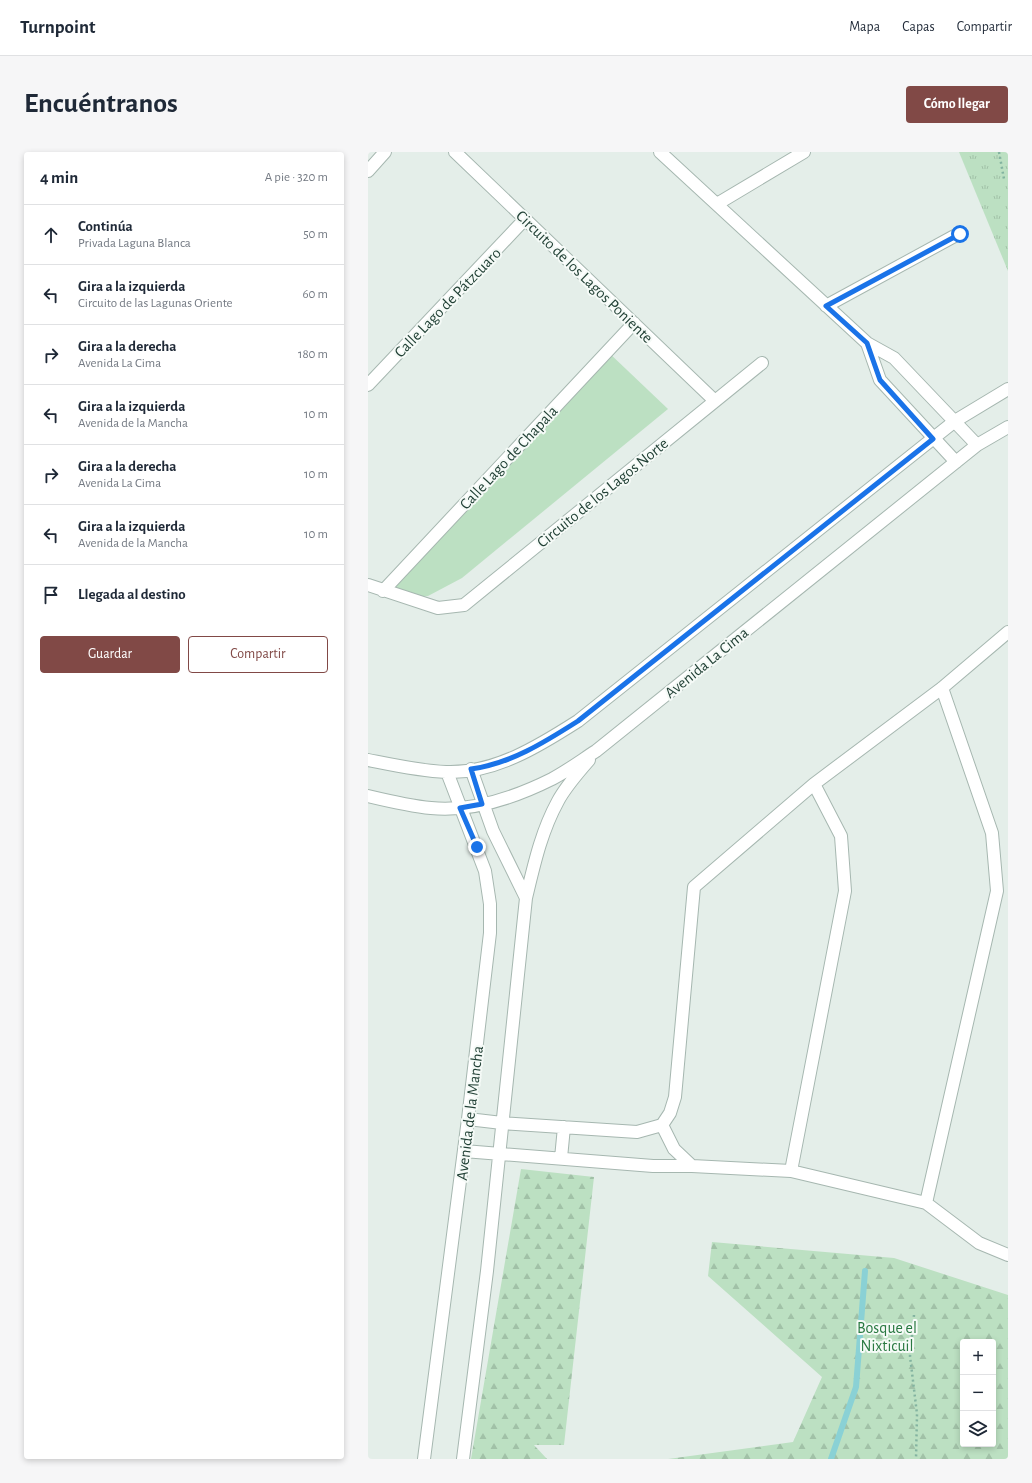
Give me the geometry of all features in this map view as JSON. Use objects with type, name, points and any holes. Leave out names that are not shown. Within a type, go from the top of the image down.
[{"type":"street","points":[[368,171],[385,152]]},
{"type":"street","name":"Circuito de los Lagos Poniente","points":[[455,152],[715,401]]},
{"type":"street","points":[[660,152],[867,343],[894,358],[977,445]]},
{"type":"street","points":[[717,204],[804,152]]},
{"type":"street","name":"Calle Lago de Pátzcuaro","points":[[368,385],[525,219]]},
{"type":"street","points":[[826,306],[960,234]]},
{"type":"street","name":"Calle Lago de Chapala","points":[[383,591],[634,323]]},
{"type":"street","points":[[867,343],[880,380],[933,439],[956,462]]},
{"type":"street","name":"Circuito de los Lagos Norte","points":[[383,591],[438,608],[464,605],[762,364]]},
{"type":"street","name":"Avenida La Cima","points":[[368,760],[447,772],[482,768],[525,753],[543,744],[578,721],[955,422],[1008,389]]},
{"type":"street","name":"Avenida La Cima","points":[[368,796],[432,808],[460,808],[482,804],[517,794],[553,779],[596,751],[977,445],[1008,427]]},
{"type":"street","points":[[368,585],[383,591]]},
{"type":"street","points":[[468,1119],[502,1123],[637,1132],[662,1126],[670,1113],[675,1097],[694,887],[814,784],[942,688],[1008,632]]},
{"type":"street","points":[[926,1203],[997,890],[992,833],[942,688]]},
{"type":"street","name":"Avenida de la Mancha","points":[[464,1459],[487,1271],[498,1154],[526,898],[541,840],[558,801],[572,780],[596,751]]},
{"type":"street","points":[[471,769],[492,831],[526,898]]},
{"type":"street","name":"Avenida de la Mancha","points":[[424,1459],[464,1151],[490,933],[490,904],[485,871],[447,772]]},
{"type":"street","points":[[791,1172],[845,891],[841,836],[814,784]]},
{"type":"street","points":[[662,1126],[674,1149],[692,1166]]},
{"type":"street","points":[[561,1158],[564,1127]]},
{"type":"street","points":[[464,1151],[653,1166],[692,1166],[791,1172],[926,1203],[979,1243],[1008,1255]]},
{"type":"path","points":[[1000,152],[1004,179]]},
{"type":"path","points":[[914,1315],[910,1356],[917,1414],[916,1459]]},
{"type":"green space","points":[[959,152],[1008,152],[1008,271]]},
{"type":"green space","points":[[607,351],[668,409],[462,578],[428,596],[407,598],[383,591]]},
{"type":"green space","points":[[521,1169],[594,1177],[564,1445],[534,1445],[547,1459],[471,1459]]},
{"type":"green space","name":"Bosque el Nixticuil","points":[[712,1242],[894,1258],[1008,1295],[1008,1459],[668,1459],[793,1442],[822,1377],[708,1276]]},
{"type":"waterway","points":[[831,1459],[856,1387],[865,1271]]},
{"type":"route","points":[[477,847],[460,808],[482,804],[471,769],[482,768],[525,753],[543,744],[578,721],[933,439],[880,380],[867,343],[826,306],[960,234]]}]
